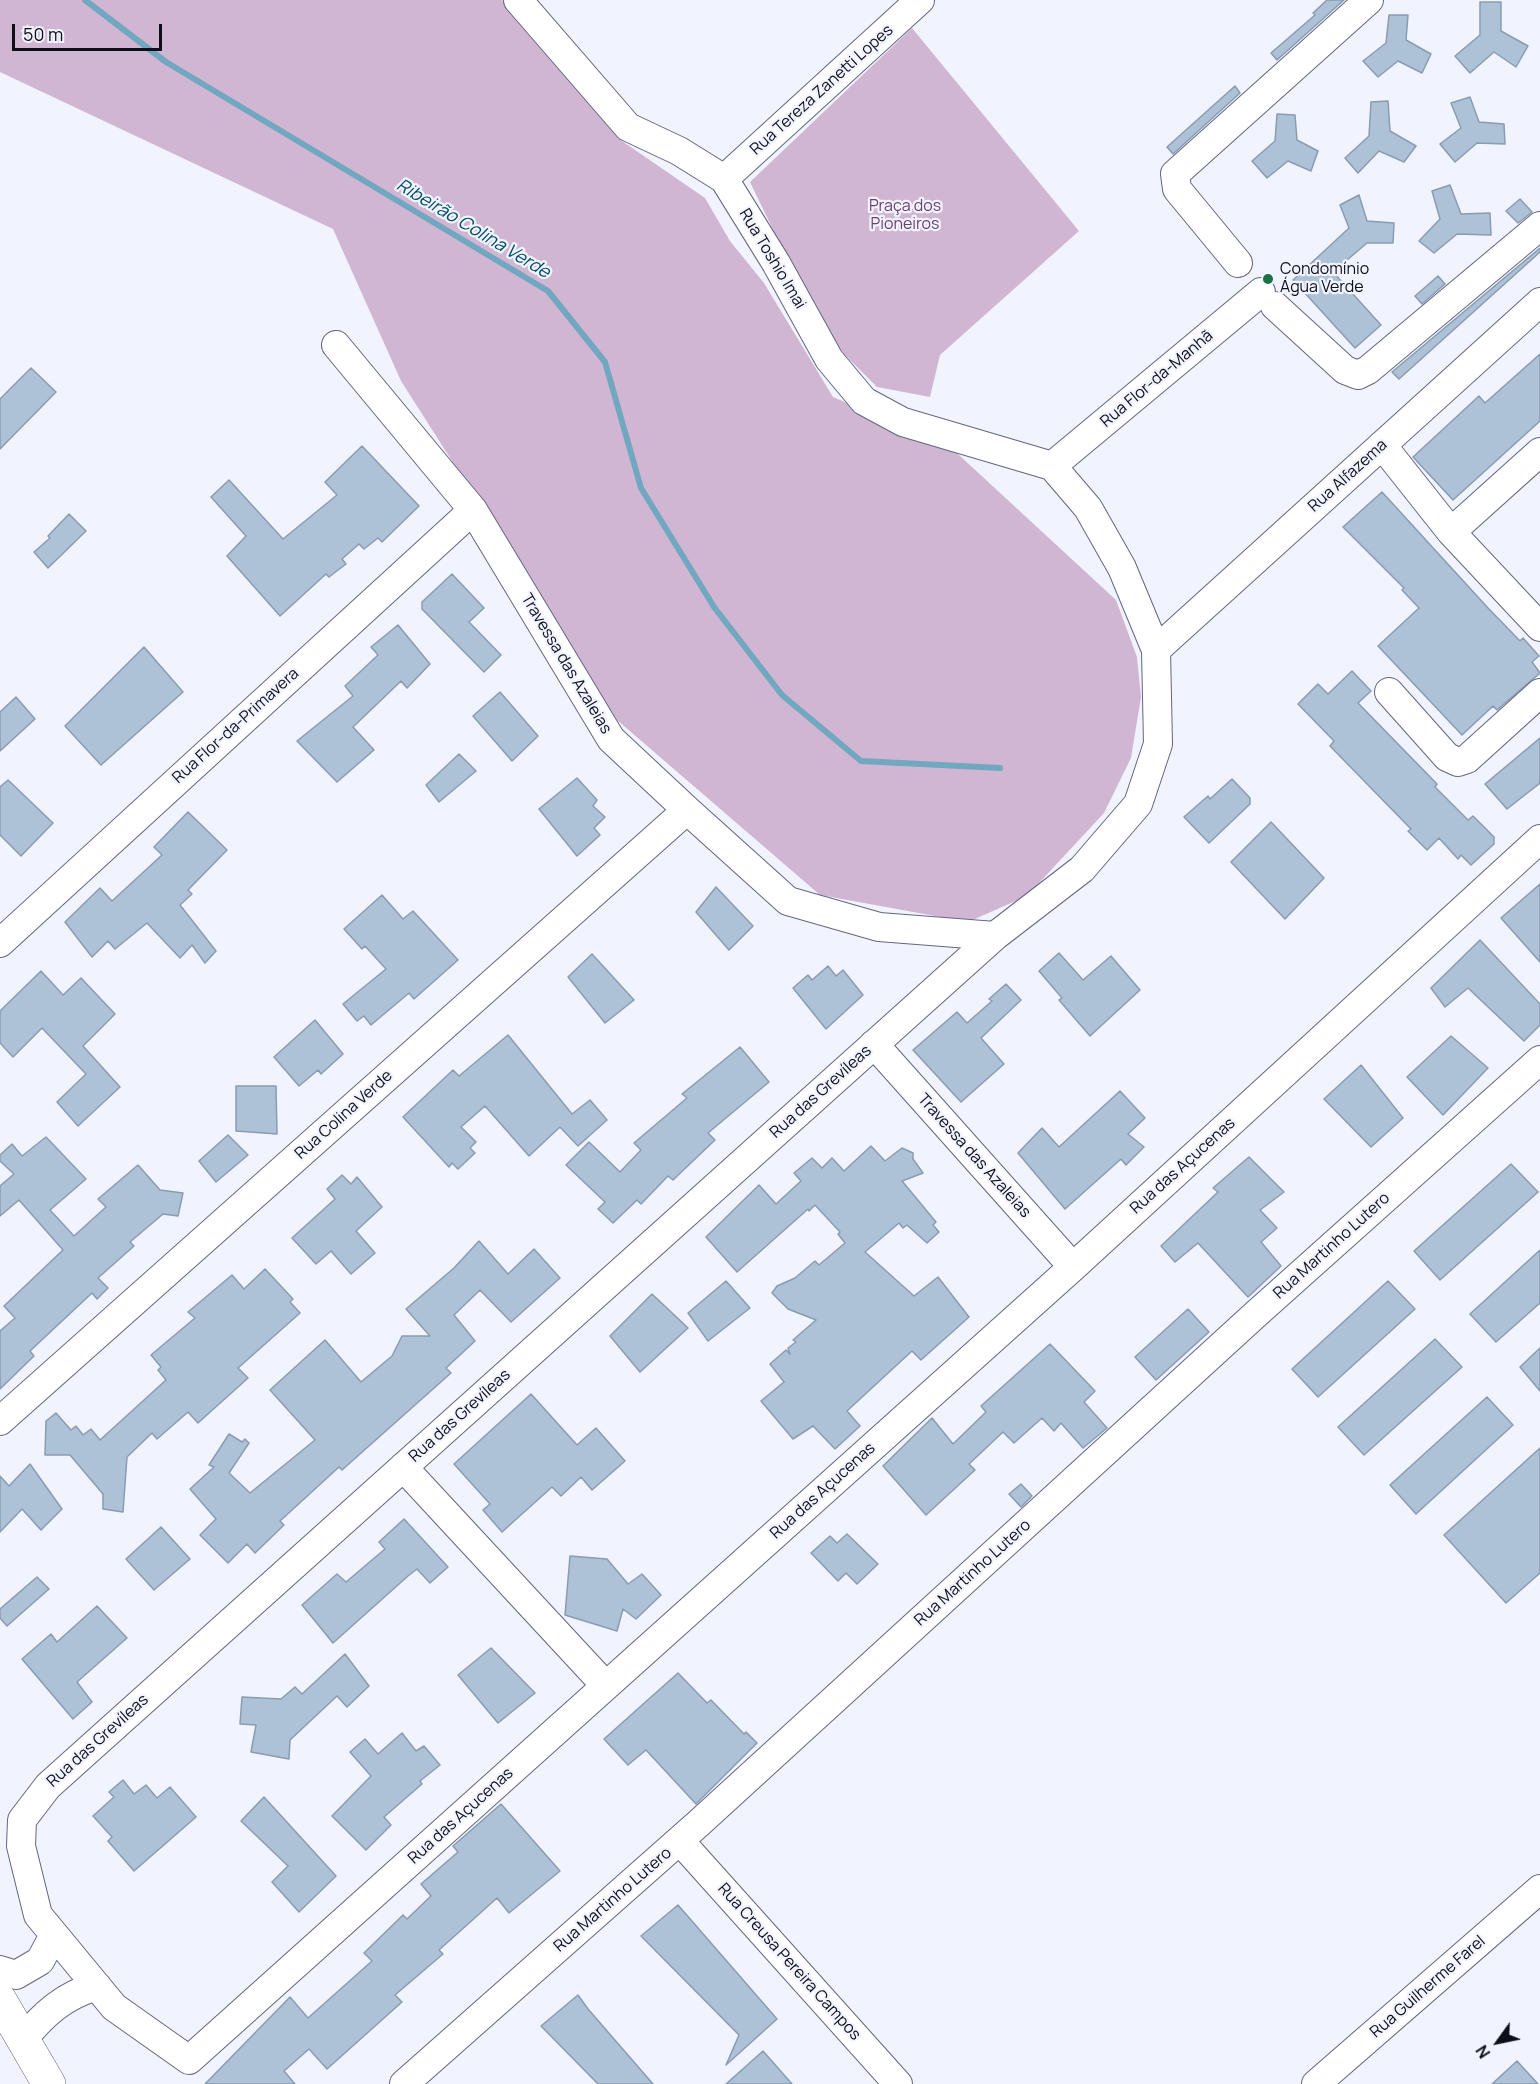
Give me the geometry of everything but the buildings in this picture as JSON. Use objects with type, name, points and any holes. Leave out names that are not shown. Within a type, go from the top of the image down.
[{"type":"main road","points":[[0,2000],[49,2084]]},
{"type":"street","name":"Rua Toshio Imai","points":[[518,0],[628,127],[679,150],[724,179],[776,263],[829,359],[864,401],[903,422],[1052,466]]},
{"type":"street","name":"Rua Tereza Zanetti Lopes","points":[[724,179],[920,0]]},
{"type":"street","points":[[1369,0],[1175,174],[1177,189],[1257,287],[1345,370],[1358,375],[1377,363],[1540,226]]},
{"type":"street","name":"Rua Flor-da-Manhã","points":[[1052,466],[1257,287]]},
{"type":"street","name":"Rua Alfazema","points":[[1156,650],[1540,302]]},
{"type":"street","name":"Travessa das Azaleias","points":[[336,345],[472,510],[611,739],[788,901],[879,927],[995,936]]},
{"type":"street","points":[[1382,445],[1451,532],[1540,627]]},
{"type":"street","points":[[1451,532],[1540,452]]},
{"type":"street","points":[[1052,466],[1088,508],[1122,568],[1156,650]]},
{"type":"street","name":"Rua Flor-da-Primavera","points":[[0,942],[472,510]]},
{"type":"street","name":"Rua das Grevíleas","points":[[97,1986],[38,1915],[21,1846],[22,1820],[48,1786],[995,936],[1082,869],[1138,804],[1158,744],[1156,650]]},
{"type":"street","points":[[1389,692],[1447,757],[1458,762],[1467,759],[1540,693]]},
{"type":"street","name":"Rua Colina Verde","points":[[0,1421],[687,810]]},
{"type":"street","name":"Rua das Açucenas","points":[[97,1986],[114,2007],[189,2060],[1073,1267],[1540,839]]},
{"type":"street","name":"Travessa das Azaleias","points":[[874,1044],[1073,1267]]},
{"type":"street","name":"Rua Martinho Lutero","points":[[404,2084],[680,1840],[1256,1314],[1540,1060]]},
{"type":"street","points":[[404,1467],[606,1686]]},
{"type":"street","name":"Rua Creusa Pereira Campos","points":[[680,1840],[898,2084]]},
{"type":"street","name":"Rua Guilherme Farel","points":[[1316,2084],[1540,1889]]},
{"type":"street","points":[[0,1970],[16,1975],[40,1961],[54,1935]]},
{"type":"street","points":[[23,2040],[41,2016],[75,1992],[97,1986]]},
{"type":"green space","points":[[0,0],[502,0],[622,141],[705,198],[730,241],[764,283],[833,397],[917,434],[946,443],[1116,600],[1137,657],[1141,697],[1131,758],[1104,813],[1027,896],[968,922],[820,895],[617,720],[401,381],[333,229],[0,72]]},
{"type":"green space","name":"Praça dos Pioneiros","points":[[912,28],[1079,231],[940,355],[930,397],[877,387],[845,355],[812,311],[750,182]]},
{"type":"waterway","name":"Ribeirão Colina Verde","points":[[85,0],[166,62],[548,291],[605,362],[641,488],[714,607],[782,695],[861,761],[1000,768]]},
{"type":"place","name":"Condomínio Água Verde","points":[[1268,279]]}]
